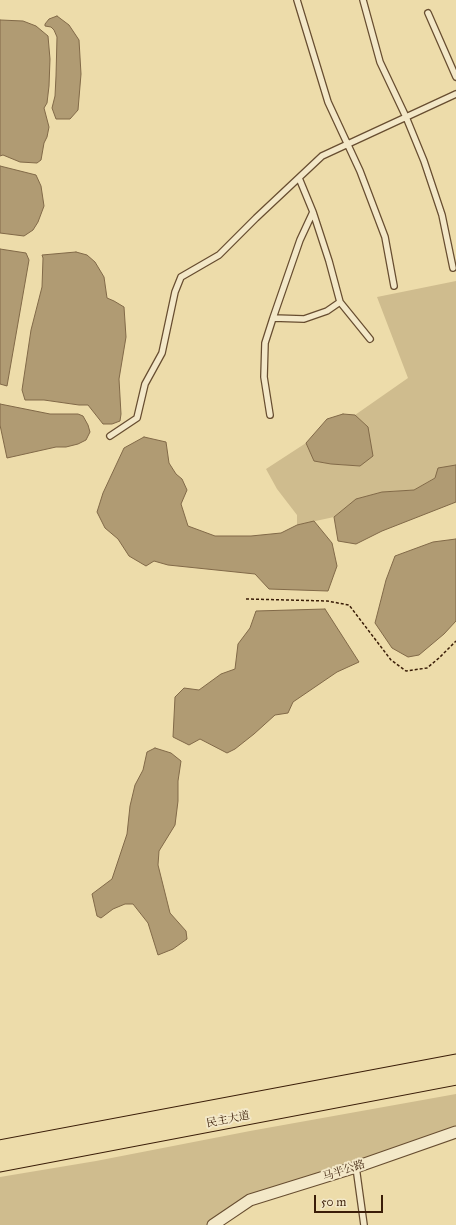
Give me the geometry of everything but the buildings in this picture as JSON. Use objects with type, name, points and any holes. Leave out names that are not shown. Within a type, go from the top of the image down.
[{"type":"main road","name":"民主大道","points":[[0,1149],[456,1063]]},
{"type":"main road","name":"民主大道","points":[[0,1163],[456,1076]]},
{"type":"street","name":"马半公路","points":[[212,1225],[250,1200],[356,1167],[456,1132]]},
{"type":"lane","points":[[297,0],[328,102],[360,171],[385,237],[394,286]]},
{"type":"lane","points":[[363,0],[380,62],[406,117],[424,161],[442,215],[453,268]]},
{"type":"lane","points":[[428,12],[456,77]]},
{"type":"lane","points":[[110,436],[137,418],[145,384],[162,353],[175,292],[180,277],[219,255],[322,156],[456,94]]},
{"type":"lane","points":[[299,178],[313,212],[329,261],[340,302],[370,339]]},
{"type":"lane","points":[[270,415],[264,377],[266,343],[300,240],[313,212]]},
{"type":"lane","points":[[273,318],[304,319],[327,310],[340,302]]},
{"type":"lane","points":[[356,1167],[364,1225]]},
{"type":"path","points":[[246,599],[327,601],[349,605],[392,660],[406,671],[427,668],[456,641]]},
{"type":"shaded area","points":[[57,16],[69,25],[79,40],[81,74],[78,110],[70,119],[56,119],[52,108],[55,96],[57,37],[54,30],[51,27],[45,26],[45,24],[49,19]]},
{"type":"shaded area","points":[[0,20],[23,21],[36,26],[48,36],[50,59],[49,86],[47,103],[44,108],[49,127],[41,160],[37,163],[20,162],[3,155],[0,156]]},
{"type":"shaded area","points":[[0,166],[36,175],[41,186],[44,206],[38,222],[33,230],[24,236],[0,233]]},
{"type":"shaded area","points":[[0,249],[26,253],[29,260],[7,386],[0,384]]},
{"type":"shaded area","points":[[76,252],[87,255],[95,262],[104,277],[107,298],[124,307],[126,337],[119,379],[121,414],[120,421],[112,424],[103,424],[88,405],[44,400],[25,400],[22,390],[31,330],[42,287],[42,255]]},
{"type":"shaded area","points":[[456,281],[456,465],[414,490],[382,492],[357,499],[334,517],[297,525],[297,515],[277,489],[266,469],[306,443],[314,460],[330,464],[360,466],[368,427],[355,415],[408,378],[377,297]]},
{"type":"shaded area","points":[[0,404],[50,414],[78,414],[83,416],[90,432],[86,440],[78,444],[66,447],[56,447],[7,458],[0,425]]},
{"type":"shaded area","points":[[343,414],[355,415],[368,427],[373,456],[360,466],[314,461],[306,443],[327,419]]},
{"type":"shaded area","points":[[144,437],[166,442],[169,463],[176,474],[182,479],[187,490],[181,504],[188,526],[215,536],[251,536],[281,533],[297,525],[314,521],[332,543],[337,566],[328,591],[269,589],[255,574],[168,565],[154,561],[146,566],[129,556],[118,539],[105,528],[97,512],[103,493],[124,448]]},
{"type":"shaded area","points":[[456,465],[456,502],[382,531],[356,544],[338,541],[334,517],[356,499],[382,492],[414,490],[435,478],[438,468]]},
{"type":"shaded area","points":[[456,539],[456,621],[444,634],[419,655],[408,657],[392,648],[375,623],[386,580],[395,556],[433,542]]},
{"type":"shaded area","points":[[325,609],[359,662],[337,672],[293,702],[288,713],[275,715],[254,734],[235,749],[227,753],[200,739],[189,745],[173,737],[175,697],[184,688],[199,690],[221,674],[235,669],[238,644],[250,628],[256,611]]},
{"type":"shaded area","points":[[155,748],[171,753],[181,761],[175,825],[159,851],[158,865],[170,913],[186,931],[187,939],[173,949],[158,955],[148,923],[133,904],[125,904],[113,909],[101,918],[97,916],[92,894],[112,879],[127,834],[130,806],[135,785],[143,770],[147,752]]},
{"type":"shaded area","points":[[456,1094],[456,1127],[250,1200],[213,1225],[0,1225],[0,1177],[96,1161],[250,1131]]}]
